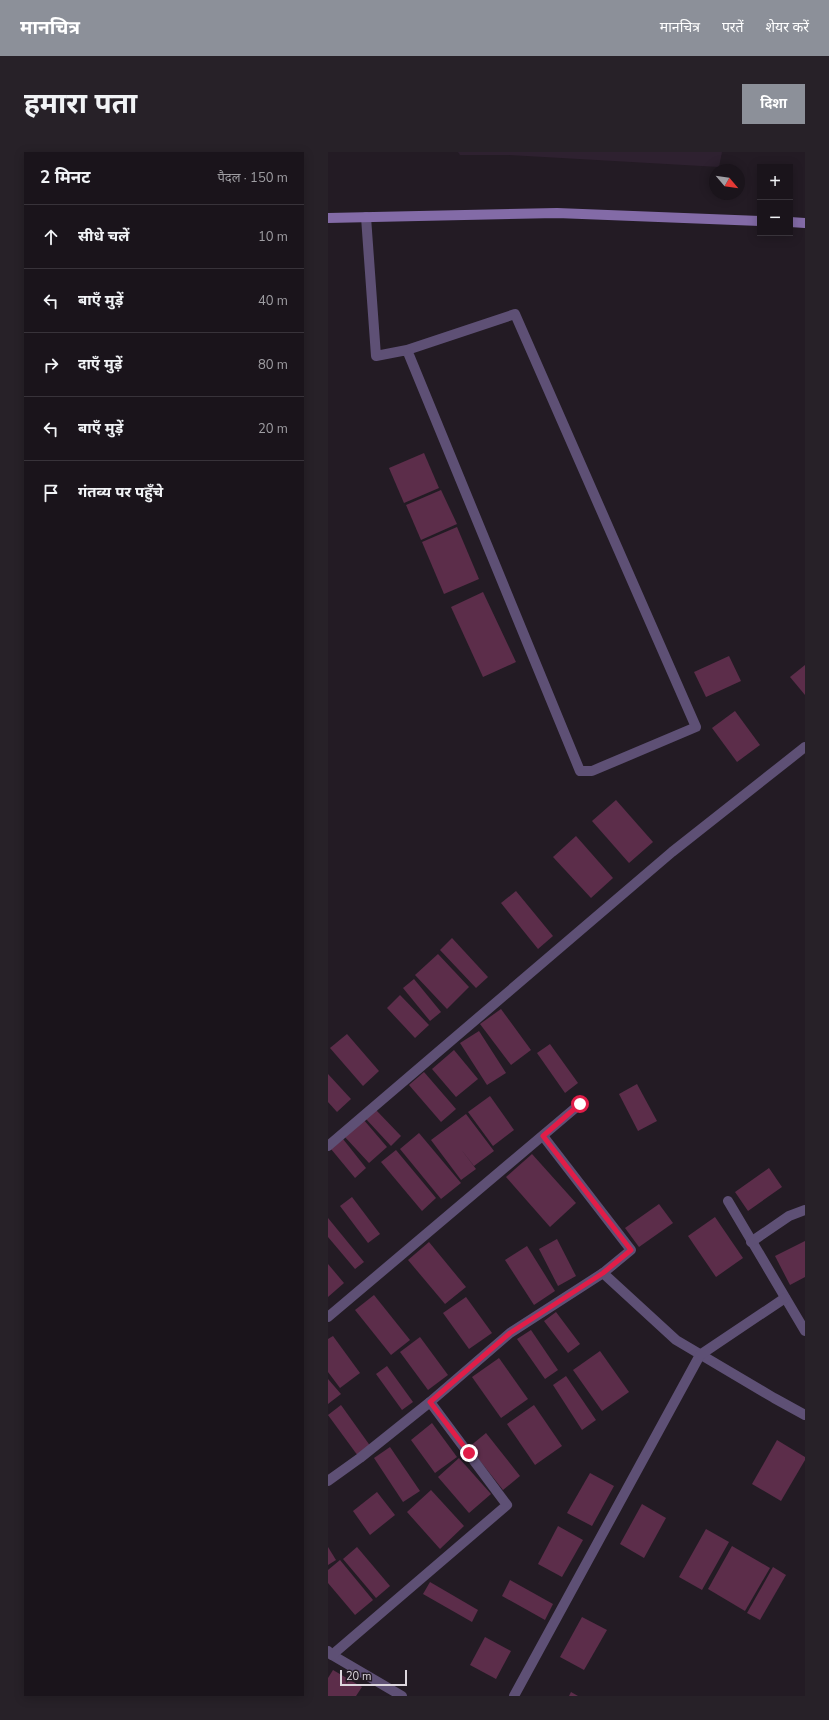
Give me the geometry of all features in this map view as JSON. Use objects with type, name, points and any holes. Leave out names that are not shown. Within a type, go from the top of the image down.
[{"type":"main road","points":[[328,218],[557,213],[757,221]]},
{"type":"main road","points":[[793,222],[805,222]]},
{"type":"street","points":[[366,217],[376,356],[407,350],[515,314],[696,727],[592,771],[580,771],[407,350]]},
{"type":"street","points":[[328,1146],[672,852],[805,747]]},
{"type":"street","points":[[328,1317],[580,1104]]},
{"type":"street","points":[[328,1481],[360,1458],[430,1402],[510,1333],[603,1273],[631,1250],[543,1136]]},
{"type":"street","points":[[728,1201],[805,1331]]},
{"type":"street","points":[[751,1242],[789,1216],[805,1210]]},
{"type":"street","points":[[603,1273],[676,1340],[805,1415]]},
{"type":"street","points":[[514,1696],[700,1354],[785,1298]]},
{"type":"street","points":[[402,1696],[330,1653],[507,1505],[430,1402]]},
{"type":"shaded area","points":[[458,152],[722,152],[720,164],[709,164],[709,166],[509,155],[460,155]]},
{"type":"building","points":[[424,453],[439,488],[404,503],[389,468]]},
{"type":"building","points":[[441,490],[457,524],[421,540],[406,505]]},
{"type":"building","points":[[457,527],[479,579],[444,594],[422,542]]},
{"type":"building","points":[[483,592],[516,662],[483,677],[451,607]]},
{"type":"building","points":[[729,656],[741,681],[706,697],[694,672]]},
{"type":"building","points":[[805,665],[805,695],[790,677]]},
{"type":"building","points":[[735,711],[760,745],[737,762],[712,728]]},
{"type":"building","points":[[616,800],[653,842],[629,863],[592,821]]},
{"type":"building","points":[[576,836],[613,878],[591,898],[553,857]]},
{"type":"building","points":[[516,891],[553,936],[538,949],[501,903]]},
{"type":"building","points":[[452,938],[488,977],[476,988],[440,950]]},
{"type":"building","points":[[438,954],[469,987],[447,1009],[415,975]]},
{"type":"building","points":[[414,979],[441,1012],[430,1021],[403,988]]},
{"type":"building","points":[[400,995],[429,1025],[415,1038],[387,1008]]},
{"type":"building","points":[[501,1009],[531,1050],[511,1065],[480,1024]]},
{"type":"building","points":[[479,1031],[506,1073],[487,1085],[460,1043]]},
{"type":"building","points":[[347,1034],[379,1071],[363,1086],[330,1048]]},
{"type":"building","points":[[550,1044],[578,1083],[565,1093],[537,1053]]},
{"type":"building","points":[[454,1050],[478,1079],[456,1097],[432,1069]]},
{"type":"building","points":[[424,1072],[456,1109],[441,1122],[409,1085]]},
{"type":"building","points":[[328,1074],[351,1099],[337,1112],[328,1102]]},
{"type":"building","points":[[637,1084],[657,1121],[638,1131],[619,1094]]},
{"type":"building","points":[[490,1096],[514,1130],[493,1146],[468,1112]]},
{"type":"building","points":[[376,1110],[401,1136],[391,1146],[366,1119]]},
{"type":"building","points":[[466,1114],[494,1151],[474,1166],[460,1148],[476,1169],[461,1180],[431,1140]]},
{"type":"building","points":[[363,1119],[387,1147],[369,1163],[344,1136]]},
{"type":"building","points":[[419,1133],[461,1183],[441,1199],[400,1149]]},
{"type":"building","points":[[343,1139],[366,1168],[355,1178],[331,1149]]},
{"type":"building","points":[[396,1150],[436,1198],[422,1211],[381,1162]]},
{"type":"building","points":[[532,1154],[576,1203],[550,1227],[506,1177]]},
{"type":"building","points":[[769,1168],[782,1187],[748,1211],[735,1192]]},
{"type":"building","points":[[352,1197],[380,1234],[368,1243],[340,1206]]},
{"type":"building","points":[[659,1204],[673,1223],[639,1247],[625,1228]]},
{"type":"building","points":[[715,1217],[743,1258],[716,1277],[688,1236]]},
{"type":"building","points":[[328,1218],[364,1262],[355,1269],[328,1237]]},
{"type":"building","points":[[557,1239],[576,1276],[558,1286],[539,1249]]},
{"type":"building","points":[[805,1241],[805,1277],[790,1285],[775,1256]]},
{"type":"building","points":[[429,1242],[466,1287],[445,1304],[408,1260]]},
{"type":"building","points":[[527,1246],[555,1291],[534,1305],[505,1260]]},
{"type":"building","points":[[328,1264],[344,1283],[328,1297]]},
{"type":"building","points":[[374,1295],[410,1340],[391,1355],[355,1310]]},
{"type":"building","points":[[466,1297],[492,1333],[469,1349],[443,1313]]},
{"type":"building","points":[[556,1312],[580,1344],[568,1353],[544,1321]]},
{"type":"building","points":[[531,1330],[558,1370],[545,1379],[517,1339]]},
{"type":"building","points":[[333,1336],[360,1373],[340,1388],[328,1372],[328,1339]]},
{"type":"building","points":[[420,1337],[448,1375],[428,1390],[400,1352]]},
{"type":"building","points":[[600,1351],[629,1392],[602,1411],[573,1370]]},
{"type":"building","points":[[499,1358],[528,1399],[501,1418],[472,1377]]},
{"type":"building","points":[[387,1366],[413,1402],[402,1410],[376,1374]]},
{"type":"building","points":[[566,1376],[596,1420],[582,1430],[553,1385]]},
{"type":"building","points":[[328,1379],[341,1394],[328,1404]]},
{"type":"building","points":[[341,1405],[371,1447],[358,1456],[328,1415]]},
{"type":"building","points":[[534,1405],[562,1446],[535,1465],[507,1424]]},
{"type":"building","points":[[432,1423],[457,1457],[435,1473],[411,1440]]},
{"type":"building","points":[[486,1433],[520,1476],[503,1490],[469,1447]]},
{"type":"building","points":[[777,1440],[805,1457],[805,1460],[781,1501],[752,1484]]},
{"type":"building","points":[[390,1447],[420,1491],[403,1502],[374,1458]]},
{"type":"building","points":[[459,1458],[491,1494],[469,1513],[438,1477]]},
{"type":"building","points":[[590,1473],[614,1486],[592,1526],[567,1513]]},
{"type":"building","points":[[431,1490],[464,1526],[440,1549],[407,1512]]},
{"type":"building","points":[[377,1492],[395,1515],[370,1535],[353,1511]]},
{"type":"building","points":[[642,1504],[666,1518],[644,1558],[620,1544]]},
{"type":"building","points":[[558,1526],[583,1540],[562,1577],[538,1564]]},
{"type":"building","points":[[706,1529],[729,1542],[702,1590],[679,1577]]},
{"type":"building","points":[[732,1546],[770,1568],[745,1611],[708,1589]]},
{"type":"building","points":[[328,1547],[336,1560],[328,1565]]},
{"type":"building","points":[[357,1547],[390,1586],[376,1598],[343,1559]]},
{"type":"building","points":[[340,1560],[373,1600],[355,1615],[328,1583],[328,1570]]},
{"type":"building","points":[[773,1567],[786,1575],[760,1620],[747,1613]]},
{"type":"building","points":[[510,1580],[553,1604],[545,1620],[502,1596]]},
{"type":"building","points":[[430,1582],[478,1610],[472,1622],[423,1594]]},
{"type":"building","points":[[582,1617],[607,1630],[584,1670],[560,1657]]},
{"type":"building","points":[[485,1637],[511,1651],[496,1679],[470,1665]]},
{"type":"building","points":[[333,1670],[362,1687],[356,1696],[328,1696],[328,1678]]},
{"type":"building","points":[[571,1692],[578,1696],[569,1696]]},
{"type":"route","points":[[469,1453],[430,1402],[510,1333],[603,1273],[631,1250],[543,1136],[580,1104]]}]
